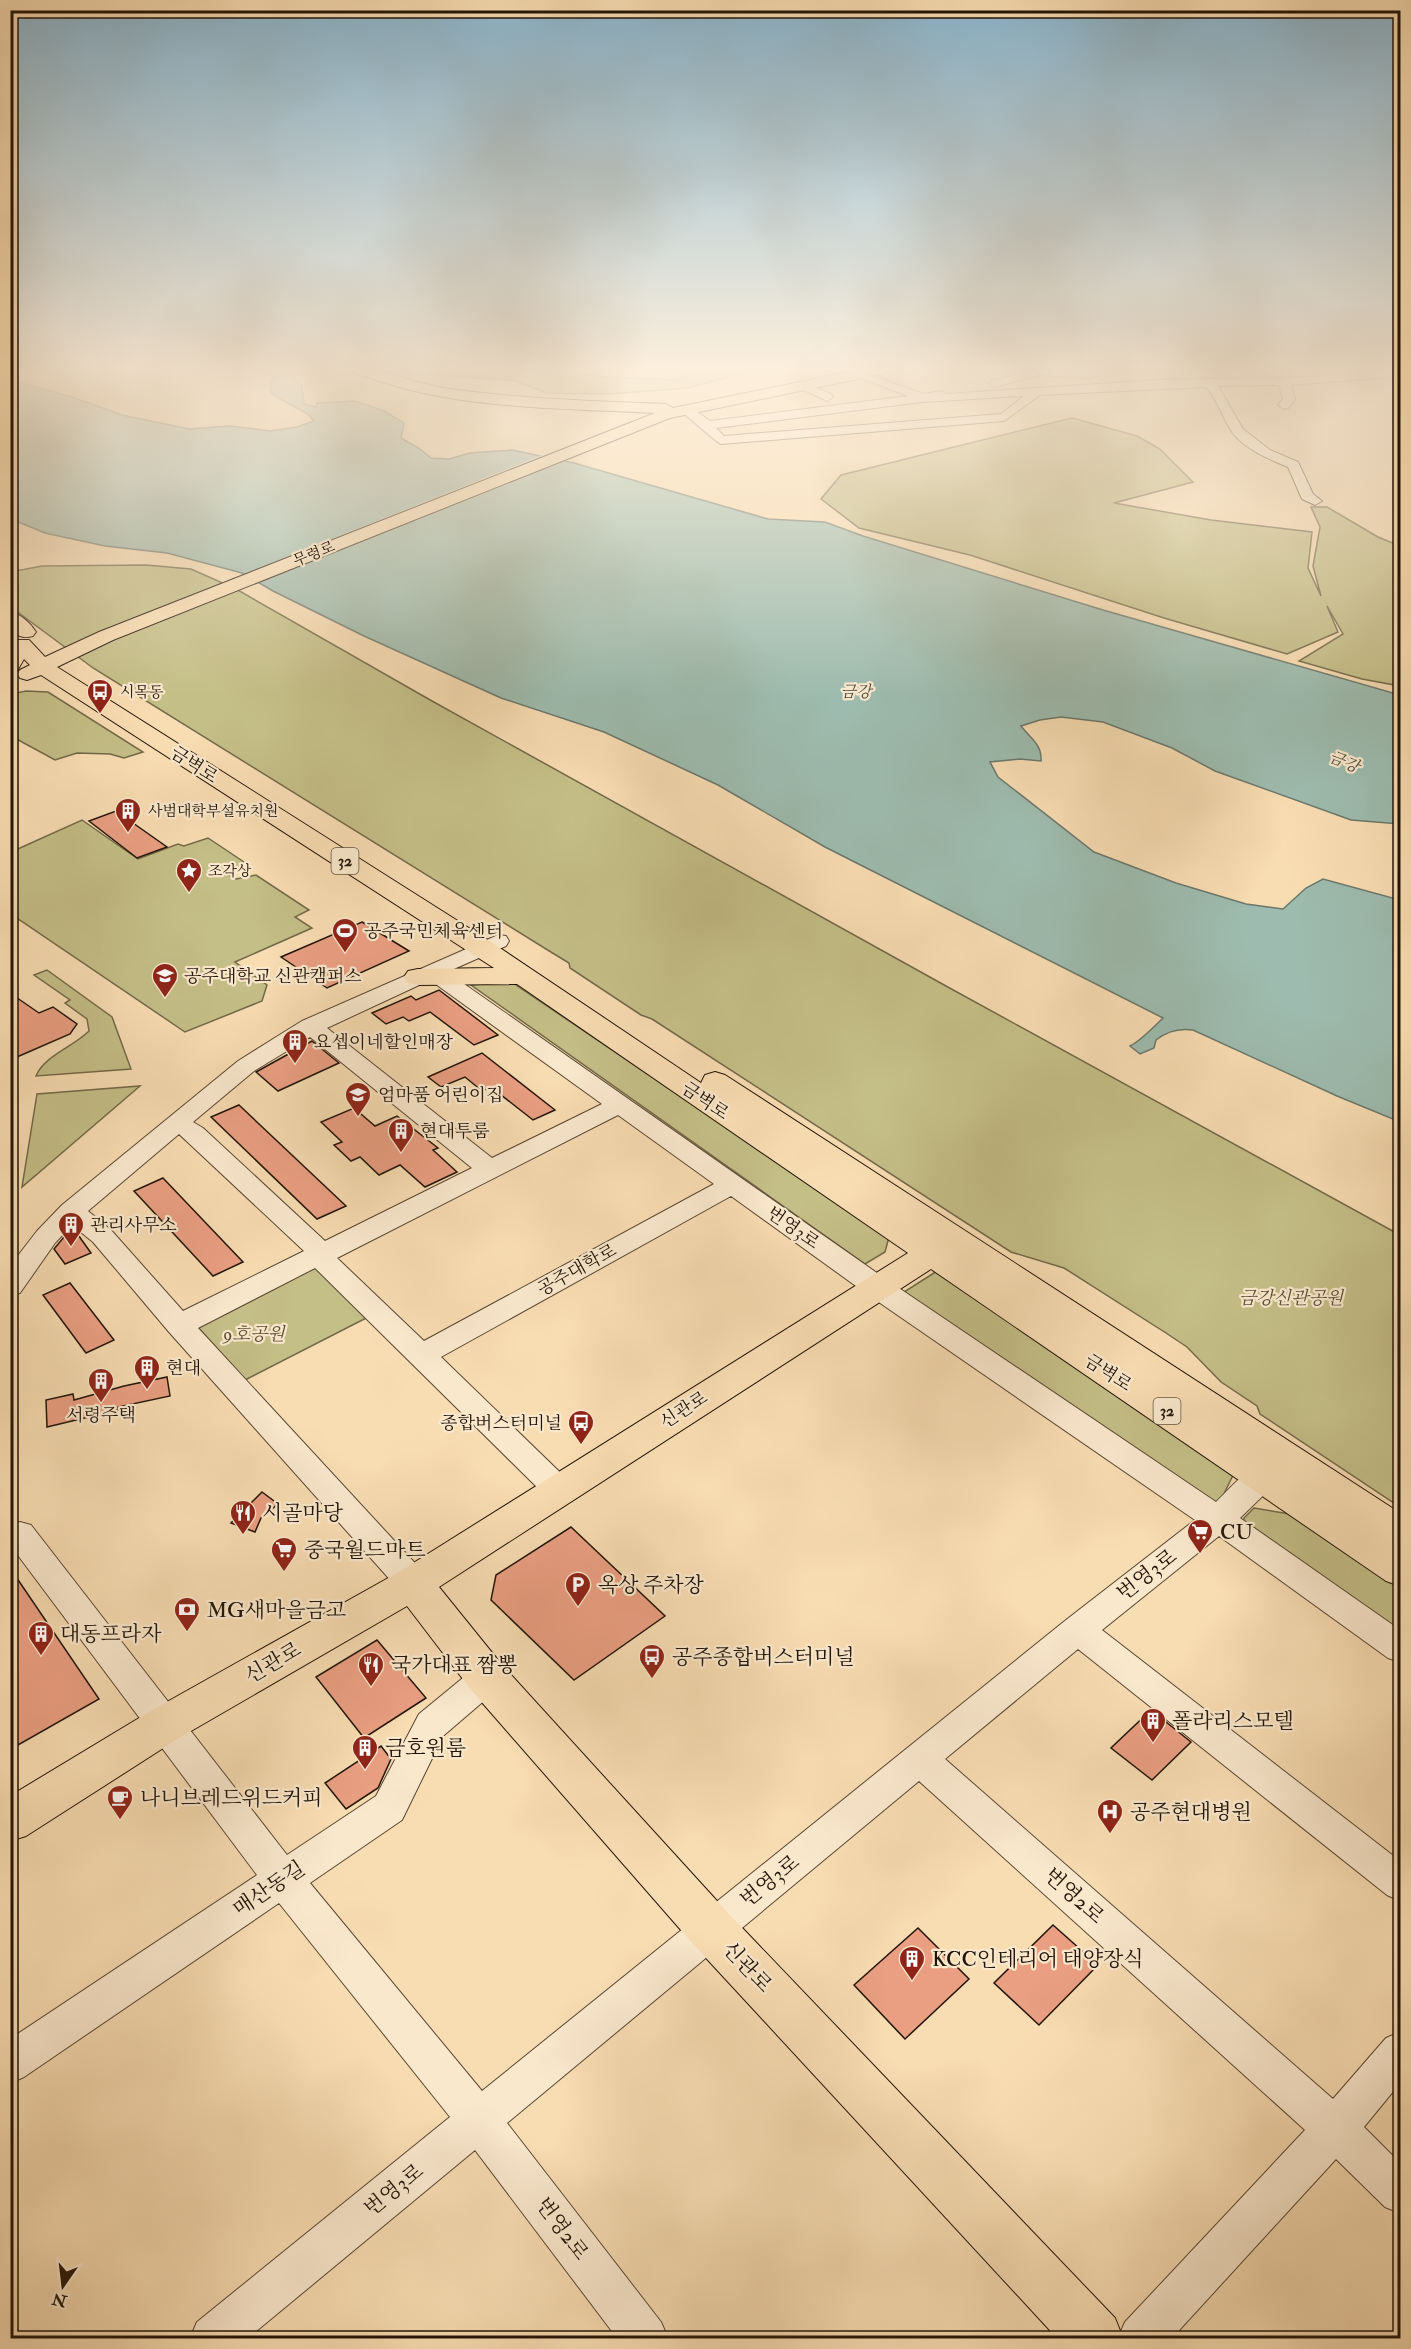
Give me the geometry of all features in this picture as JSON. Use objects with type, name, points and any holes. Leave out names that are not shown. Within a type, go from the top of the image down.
[{"type":"highway","name":"금벽로","points":[[10,618],[36,645]]},
{"type":"main road","name":"무령로","points":[[12,686],[36,645],[104,637],[511,476]]},
{"type":"main road","points":[[12,686],[39,688],[89,679],[104,637]]},
{"type":"main road","points":[[10,668],[36,645]]},
{"type":"main road","name":"금벽로","points":[[36,645],[201,750],[490,945],[944,1245],[1263,1477],[1401,1570]]},
{"type":"main road","name":"금벽로","points":[[89,679],[438,921],[490,945],[522,976],[1401,1533]]},
{"type":"main road","points":[[429,974],[446,957],[451,948],[451,937],[438,921]]},
{"type":"main road","points":[[429,974],[459,977],[522,976]]},
{"type":"main road","name":"신관로","points":[[10,1821],[164,1725],[412,1584],[944,1245]]},
{"type":"main road","name":"신관로","points":[[412,1584],[487,1678],[711,1929],[1095,2338]]},
{"type":"street","points":[[1298,476],[1307,496],[1316,501]]},
{"type":"street","points":[[10,1286],[46,1237],[71,1211],[246,1066],[310,1026],[490,945]]},
{"type":"street","name":"번영3로","points":[[429,974],[620,1104],[877,1287],[1218,1520]]},
{"type":"street","points":[[310,1026],[490,1169]]},
{"type":"street","points":[[179,1325],[620,1104]]},
{"type":"street","points":[[177,1123],[194,1133],[322,1253],[324,1261],[559,1490]]},
{"type":"street","name":"공주대학로","points":[[422,1355],[732,1185]]},
{"type":"street","points":[[71,1211],[102,1236],[412,1584]]},
{"type":"street","name":"번영3로","points":[[213,2338],[1078,1630],[1218,1520],[1263,1477]]},
{"type":"street","points":[[1218,1520],[1401,1648]]},
{"type":"street","points":[[15,1536],[138,1686],[164,1725]]},
{"type":"street","points":[[1078,1630],[1401,1883]]},
{"type":"street","name":"매산동길","points":[[10,2063],[389,1808],[431,1725],[487,1678]]},
{"type":"street","name":"번영2로","points":[[164,1725],[284,1879],[479,2120],[645,2338]]},
{"type":"street","name":"번영2로","points":[[921,1760],[1335,2129],[1401,2192]]},
{"type":"street","points":[[1141,2338],[1335,2129],[1401,2052]]},
{"type":"green space","points":[[840,476],[1187,476],[1193,482],[1114,503],[1211,520],[1312,532],[1308,568],[1321,596],[1313,566],[1320,527],[1311,507],[1327,507],[1378,537],[1400,546],[1400,686],[1362,679],[1299,661],[1343,634],[1327,606],[1338,632],[1287,654],[1164,618],[970,555],[859,528],[821,499]]},
{"type":"green space","name":"금강신관공원","points":[[146,565],[191,569],[236,589],[432,701],[1400,1235],[1400,1507],[1260,1414],[1257,1406],[1221,1382],[1187,1347],[1166,1333],[1064,1268],[1011,1252],[652,1019],[641,1015],[570,968],[569,963],[93,668],[11,607],[10,572],[42,566]]},
{"type":"green space","points":[[26,691],[48,692],[143,752],[124,758],[110,754],[77,753],[55,760],[11,736],[11,694]]},
{"type":"green space","points":[[82,820],[138,859],[178,844],[184,846],[208,838],[247,864],[225,873],[236,879],[256,875],[309,910],[295,917],[312,928],[235,962],[267,985],[262,1001],[185,1032],[11,914],[11,852]]},
{"type":"green space","points":[[47,970],[112,1017],[131,1069],[36,1076],[52,1057],[89,1031],[87,1019],[65,1003],[70,1000],[34,975]]},
{"type":"green space","points":[[510,981],[889,1237],[885,1252],[865,1264],[471,985]]},
{"type":"green space","points":[[140,1086],[22,1187],[37,1094]]},
{"type":"green space","name":"9호공원","points":[[324,1261],[376,1313],[245,1380],[195,1324]]},
{"type":"green space","points":[[937,1271],[1236,1469],[1218,1506],[904,1292]]},
{"type":"green space","points":[[1254,1508],[1290,1514],[1400,1589],[1400,1638],[1243,1529],[1244,1518]]},
{"type":"water","name":"금강","points":[[11,476],[618,476],[768,519],[825,522],[863,536],[1103,610],[1400,695],[1400,824],[1351,820],[1215,771],[1172,748],[1103,722],[1061,717],[1021,726],[1040,750],[1041,761],[1020,759],[990,762],[998,777],[1094,852],[1176,883],[1246,904],[1283,909],[1306,888],[1323,879],[1400,900],[1400,1122],[1337,1096],[1193,1030],[1183,1029],[1169,1032],[1156,1040],[1154,1048],[1140,1054],[1130,1046],[1163,1018],[825,847],[718,785],[604,732],[501,698],[364,636],[242,573],[167,553],[105,546],[45,533],[11,519]]},
{"type":"pier","points":[[491,476],[528,476],[256,584],[241,575]]},
{"type":"building","name":"사범대학부설유치원","points":[[116,811],[167,847],[137,858],[89,821]]},
{"type":"building","name":"공주국민체육센터","points":[[362,922],[409,951],[327,988],[281,957]]},
{"type":"building","points":[[439,990],[498,1035],[474,1045],[430,1012],[409,1021],[403,1017],[386,1024],[372,1013],[411,996],[416,1000]]},
{"type":"building","points":[[10,993],[39,1013],[53,1007],[77,1024],[70,1034],[10,1060]]},
{"type":"building","name":"요셉이네할인매장","points":[[312,1041],[339,1063],[278,1091],[256,1072]]},
{"type":"building","points":[[482,1053],[555,1110],[533,1120],[491,1087],[482,1091],[465,1077],[441,1087],[428,1077]]},
{"type":"building","points":[[239,1105],[346,1206],[317,1219],[211,1117]]},
{"type":"building","points":[[354,1108],[375,1126],[397,1116],[438,1148],[433,1150],[457,1172],[425,1187],[400,1165],[379,1175],[360,1157],[351,1161],[334,1145],[342,1142],[321,1122]]},
{"type":"building","points":[[163,1178],[243,1262],[213,1276],[134,1191]]},
{"type":"building","name":"관리사무소","points":[[76,1232],[91,1253],[65,1264],[54,1249],[64,1237]]},
{"type":"building","points":[[70,1283],[114,1340],[86,1353],[43,1295]]},
{"type":"building","points":[[167,1377],[170,1396],[118,1407],[118,1410],[47,1427],[46,1400],[73,1394],[74,1400]]},
{"type":"building","points":[[262,1492],[278,1504],[261,1518],[255,1532],[231,1523]]},
{"type":"building","name":"옥상 주차장","points":[[571,1527],[665,1616],[574,1680],[491,1600],[496,1575]]},
{"type":"building","name":"대동프라자","points":[[10,1568],[99,1699],[18,1745],[10,1733]]},
{"type":"building","name":"국가대표 짬뽕","points":[[377,1640],[426,1698],[364,1738],[316,1677]]},
{"type":"building","name":"폴라리스모텔","points":[[1151,1710],[1191,1742],[1152,1780],[1111,1748]]},
{"type":"building","name":"금호원룸","points":[[381,1746],[391,1759],[378,1788],[346,1809],[325,1783]]},
{"type":"building","points":[[1053,1925],[1098,1965],[1039,2025],[994,1983]]},
{"type":"building","name":"KCC인테리어 태양장식","points":[[918,1928],[969,1979],[905,2039],[854,1985]]},
{"type":"place","name":"시목동","points":[[100,715]]},
{"type":"place","name":"사범대학부설유치원","points":[[128,834]]},
{"type":"place","name":"조각상","points":[[189,894]]},
{"type":"place","name":"공주국민체육센터","points":[[345,954]]},
{"type":"place","name":"공주대학교 신관캠퍼스","points":[[165,999]]},
{"type":"place","name":"요셉이네할인매장","points":[[295,1065]]},
{"type":"place","name":"엄마품 어린이집","points":[[358,1118]]},
{"type":"place","name":"현대투룸","points":[[401,1154]]},
{"type":"place","name":"관리사무소","points":[[71,1248]]},
{"type":"place","name":"현대","points":[[147,1391]]},
{"type":"place","name":"서령주택","points":[[101,1404]]},
{"type":"place","name":"종합버스터미널","points":[[581,1446]]},
{"type":"place","name":"시골마당","points":[[243,1536]]},
{"type":"place","name":"CU","points":[[1200,1555]]},
{"type":"place","name":"중국월드마트","points":[[284,1573]]},
{"type":"place","name":"옥상 주차장","points":[[578,1608]]},
{"type":"place","name":"MG새마을금고","points":[[187,1633]]},
{"type":"place","name":"대동프라자","points":[[41,1657]]},
{"type":"place","name":"공주종합버스터미널","points":[[652,1680]]},
{"type":"place","name":"국가대표 짬뽕","points":[[371,1688]]},
{"type":"place","name":"폴라리스모텔","points":[[1153,1744]]},
{"type":"place","name":"금호원룸","points":[[365,1771]]},
{"type":"place","name":"나니브레드위드커피","points":[[120,1821]]},
{"type":"place","name":"공주현대병원","points":[[1110,1835]]},
{"type":"place","name":"KCC인테리어 태양장식","points":[[912,1982]]}]
